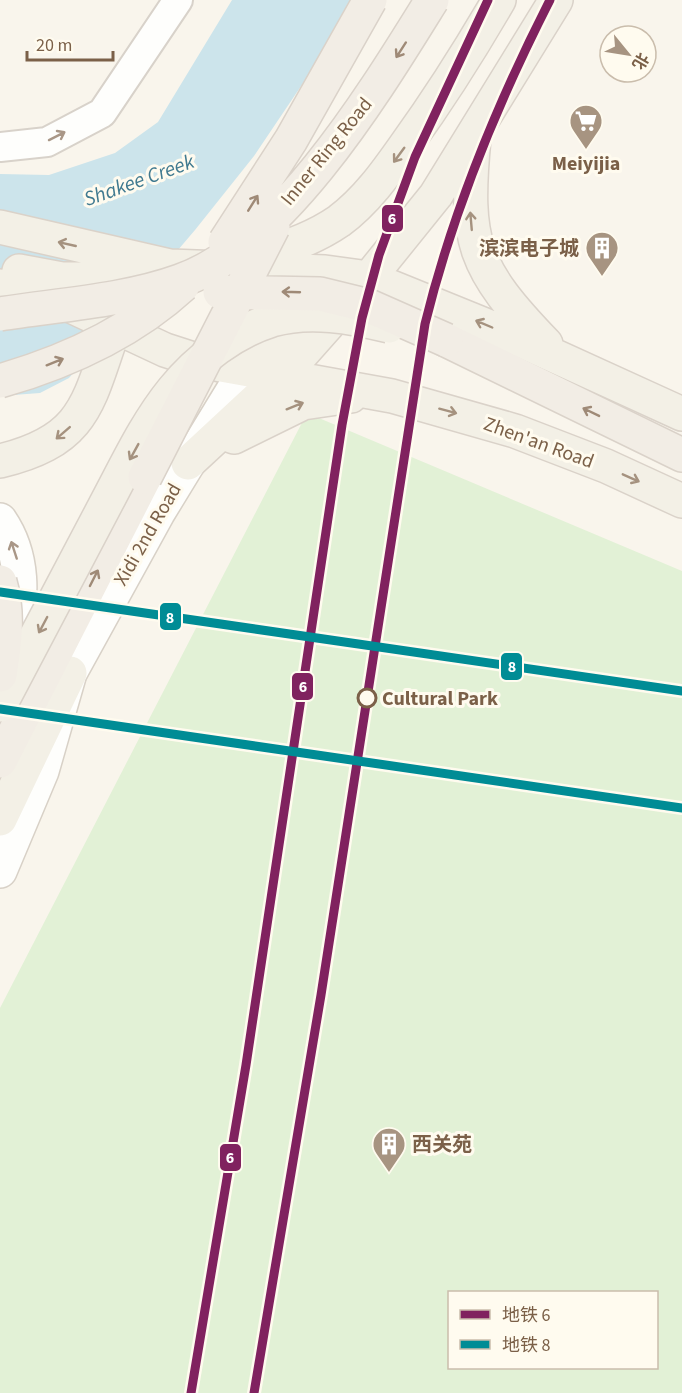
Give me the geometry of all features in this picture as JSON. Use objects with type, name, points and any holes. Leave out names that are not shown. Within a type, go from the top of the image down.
[{"type":"highway","name":"Inner Ring Road","points":[[0,381],[52,363],[102,341],[163,303],[198,271],[224,243],[249,209],[370,0]]},
{"type":"highway","points":[[0,761],[309,157],[381,0]]},
{"type":"highway","name":"Inner Ring Road","points":[[0,315],[135,292],[179,282],[203,272],[236,250],[288,200],[344,133],[432,0]]},
{"type":"highway","points":[[0,315],[81,316],[210,292],[320,294],[369,306],[446,340],[682,455]]},
{"type":"highway","points":[[0,582],[6,623],[0,675]]},
{"type":"main road","points":[[170,266],[238,260],[270,253],[309,238],[339,221],[363,200],[387,171],[499,0]]},
{"type":"main road","points":[[0,286],[71,306],[165,350],[199,361],[253,360],[330,323],[436,195],[556,0]]},
{"type":"main road","points":[[482,29],[522,56]]},
{"type":"main road","points":[[475,134],[470,213],[471,233],[478,255],[502,296],[557,356]]},
{"type":"main road","points":[[0,227],[122,266]]},
{"type":"main road","points":[[0,267],[62,279],[122,266],[325,272],[369,278],[557,356],[682,414]]},
{"type":"main road","points":[[170,266],[230,289],[257,309],[262,316],[264,336],[253,360]]},
{"type":"main road","points":[[188,463],[283,375],[369,278]]},
{"type":"main road","points":[[0,705],[144,435],[172,390],[207,357],[248,330],[274,320],[296,316],[325,315],[361,319],[446,340]]},
{"type":"main road","points":[[0,461],[30,454],[55,440],[77,421],[93,394],[115,326]]},
{"type":"main road","points":[[253,360],[283,375],[392,396]]},
{"type":"main road","name":"Xidi 2nd Road","points":[[0,871],[42,771],[70,673],[138,548],[253,360]]},
{"type":"main road","points":[[188,463],[273,416],[303,403],[338,397],[392,396]]},
{"type":"main road","name":"Zhen'an Road","points":[[392,396],[481,421],[561,448],[682,501]]},
{"type":"main road","points":[[0,520],[14,545],[20,583],[18,618],[0,667]]},
{"type":"main road","points":[[0,784],[70,673]]},
{"type":"main road","points":[[0,819],[70,673]]},
{"type":"street","points":[[0,147],[47,142],[102,113],[178,0]]},
{"type":"green space","name":"Cultural Park","points":[[307,413],[682,571],[682,1393],[0,1393],[0,1008]]},
{"type":"water","name":"Shakee Creek","points":[[232,0],[359,0],[254,156],[195,230],[69,378],[40,393],[0,396],[0,174],[49,175],[115,153],[158,122]]},
{"type":"metro line","name":"6","points":[[191,1393],[246,1065],[342,425],[362,318],[379,255],[415,157],[488,0]]},
{"type":"metro line","name":"6","points":[[254,1393],[321,995],[425,324],[449,240],[478,158],[512,78],[550,0]]},
{"type":"metro line","name":"8","points":[[0,592],[682,691]]},
{"type":"metro line","name":"8","points":[[0,709],[682,808]]},
{"type":"place","name":"Meiyijia","points":[[586,150]]},
{"type":"place","name":"滨滨电子城","points":[[602,277]]},
{"type":"place","name":"Cultural Park","points":[[367,698]]},
{"type":"place","name":"西关苑","points":[[389,1173]]}]
